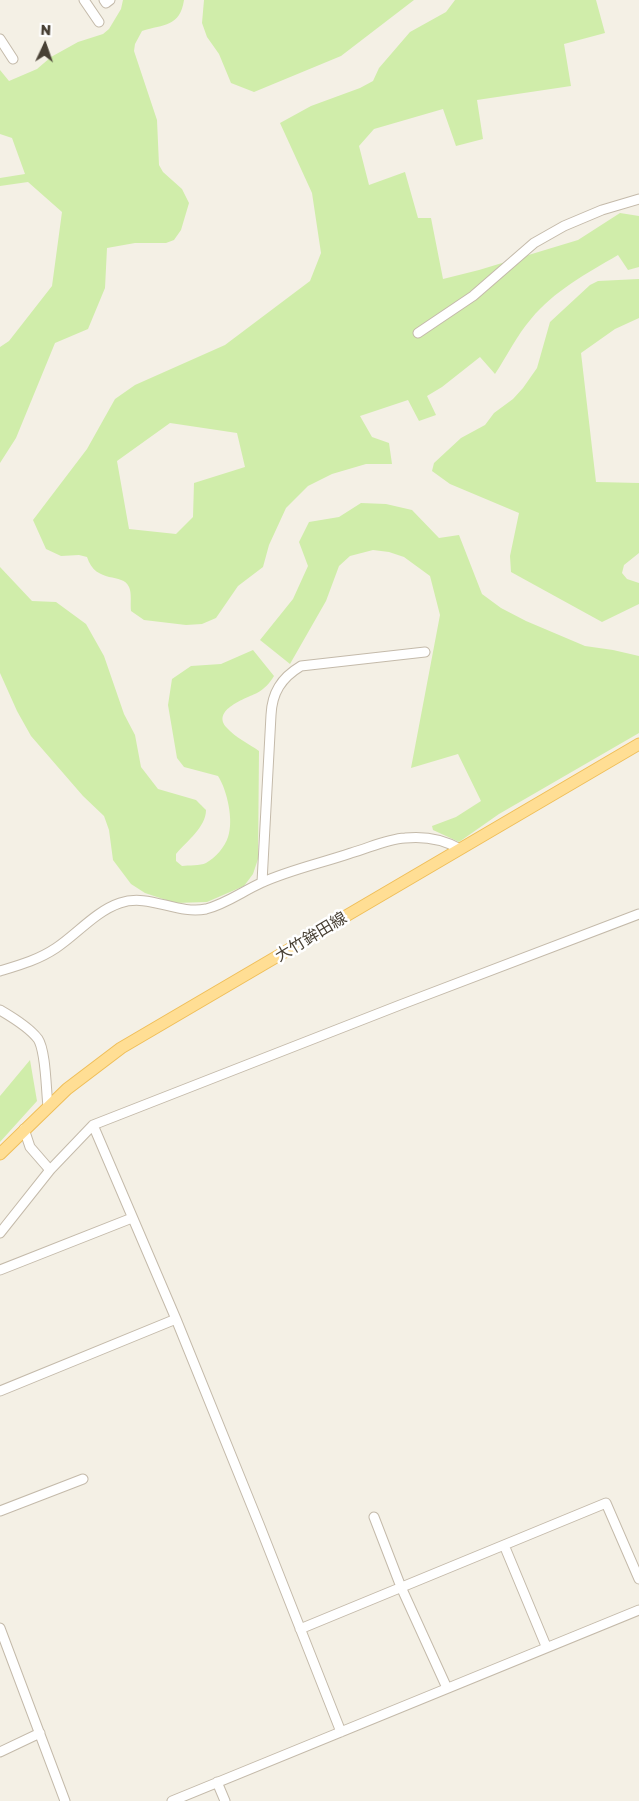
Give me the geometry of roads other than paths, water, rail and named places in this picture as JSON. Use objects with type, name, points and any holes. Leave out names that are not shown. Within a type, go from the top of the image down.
[{"type":"main road","name":"大竹鉾田線","points":[[0,1154],[67,1089],[121,1048],[639,744]]},
{"type":"street","points":[[84,0],[99,22]]},
{"type":"street","points":[[104,0],[106,3],[110,0]]},
{"type":"street","points":[[0,39],[14,59]]},
{"type":"street","points":[[418,333],[473,296],[534,244],[572,223],[602,210],[639,199]]},
{"type":"street","points":[[262,882],[270,715],[272,698],[276,691],[294,670],[301,666],[425,652]]},
{"type":"street","points":[[0,971],[38,959],[73,936],[96,916],[120,903],[138,901],[189,910],[202,909],[221,903],[262,882],[379,844],[404,838],[425,837],[438,839],[460,849]]},
{"type":"street","points":[[0,1233],[50,1170],[93,1125],[639,914]]},
{"type":"street","points":[[0,1010],[39,1040],[43,1054],[48,1106]]},
{"type":"street","points":[[93,1125],[176,1319],[341,1732]]},
{"type":"street","points":[[24,1129],[30,1147],[50,1170]]},
{"type":"street","points":[[0,1270],[132,1218]]},
{"type":"street","points":[[0,1391],[176,1319]]},
{"type":"street","points":[[0,1512],[83,1479]]},
{"type":"street","points":[[300,1629],[606,1503],[639,1579]]},
{"type":"street","points":[[374,1517],[401,1587],[447,1688]]},
{"type":"street","points":[[504,1545],[546,1646]]},
{"type":"street","points":[[172,1801],[546,1646],[639,1610]]},
{"type":"street","points":[[0,1628],[66,1801]]},
{"type":"street","points":[[0,1752],[40,1733]]},
{"type":"street","points":[[217,1782],[225,1801]]}]
